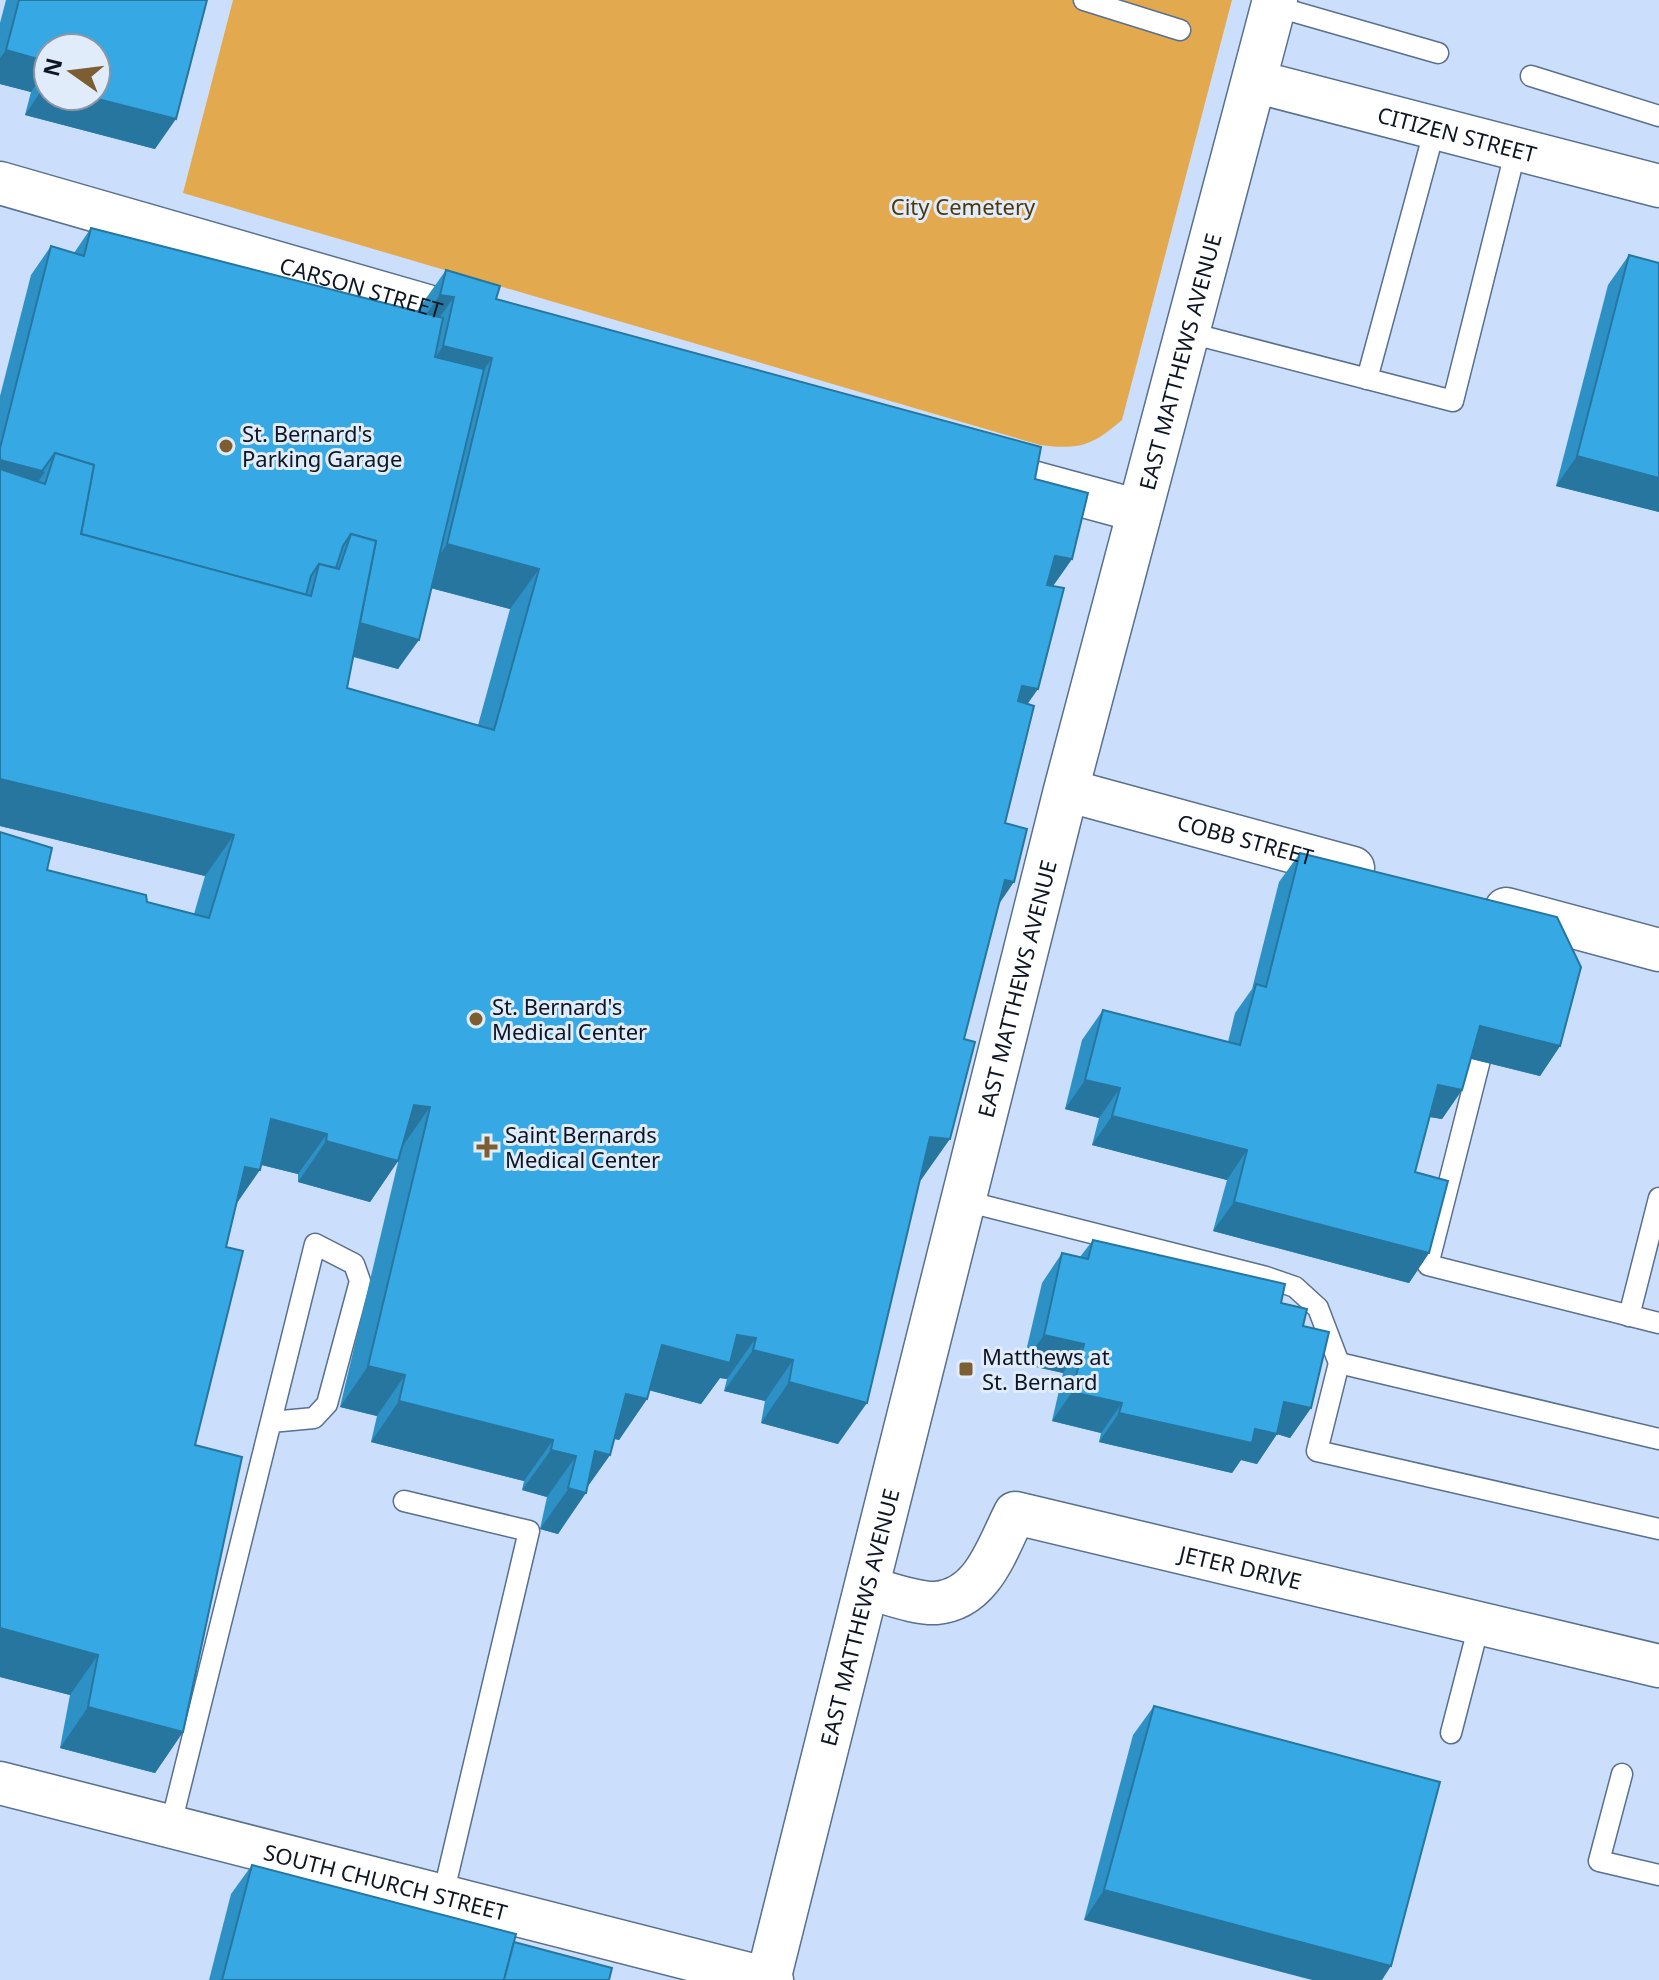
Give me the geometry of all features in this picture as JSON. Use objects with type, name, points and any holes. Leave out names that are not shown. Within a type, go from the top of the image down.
[{"type":"street","name":"EAST MATTHEWS AVENUE","points":[[770,1980],[1066,790],[1274,3]]},
{"type":"street","name":"CITIZEN STREET","points":[[1254,81],[1659,186]]},
{"type":"street","name":"CARSON STREET","points":[[0,183],[509,330]]},
{"type":"street","points":[[993,471],[1139,511]]},
{"type":"street","name":"COBB STREET","points":[[1066,790],[1396,880]]},
{"type":"street","points":[[1471,900],[1514,919],[1659,950]]},
{"type":"street","name":"JETER DRIVE","points":[[868,1588],[935,1603],[965,1595],[980,1581],[1015,1513],[1659,1666]]},
{"type":"street","name":"SOUTH CHURCH STREET","points":[[0,1783],[770,1980]]},
{"type":"lane","points":[[1084,0],[1180,30]]},
{"type":"lane","points":[[1274,3],[1438,53]]},
{"type":"lane","points":[[1531,76],[1659,116]]},
{"type":"lane","points":[[1367,379],[1435,128]]},
{"type":"lane","points":[[1186,332],[1453,401],[1516,149]]},
{"type":"lane","points":[[1480,1060],[1428,1265],[1659,1323]]},
{"type":"lane","points":[[1629,1316],[1659,1198]]},
{"type":"lane","points":[[965,1201],[1295,1287],[1318,1308],[1339,1363],[1317,1451],[1659,1529]]},
{"type":"lane","points":[[170,1828],[315,1244],[354,1264],[360,1281],[327,1404],[314,1418],[271,1422]]},
{"type":"lane","points":[[1339,1363],[1659,1439]]},
{"type":"lane","points":[[404,1501],[529,1531],[443,1895]]},
{"type":"lane","points":[[1451,1733],[1479,1625]]},
{"type":"lane","points":[[1622,1774],[1599,1861],[1659,1875]]},
{"type":"green space","name":"City Cemetery","points":[[233,0],[1232,0],[1122,420],[1093,441],[1065,447],[1040,445],[183,193]]},
{"type":"building","points":[[19,0],[207,0],[176,119],[112,103],[112,32],[32,32],[32,57],[6,50]]},
{"type":"building","name":"St. Bernard's Parking Garage","points":[[91,228],[443,318],[435,357],[484,369],[419,640],[360,623],[376,541],[351,534],[343,546],[336,568],[319,564],[311,576],[306,595],[81,534],[94,465],[55,453],[42,471],[0,460],[0,448],[51,246],[84,256]]},
{"type":"building","points":[[1629,255],[1659,263],[1659,478],[1577,456]]},
{"type":"building","name":"St. Bernard's Medical Center","points":[[446,270],[500,286],[496,299],[1041,447],[1035,479],[1088,493],[1072,559],[1055,556],[1047,585],[1064,588],[1038,689],[1022,686],[1018,701],[1034,706],[1005,823],[1027,829],[1014,882],[1005,880],[964,1039],[975,1042],[950,1139],[930,1137],[867,1403],[789,1382],[793,1360],[753,1350],[756,1338],[737,1335],[730,1363],[662,1345],[647,1399],[626,1394],[610,1455],[595,1451],[586,1493],[568,1488],[576,1456],[551,1450],[553,1440],[399,1401],[405,1375],[368,1366],[430,1107],[414,1105],[398,1161],[326,1141],[327,1134],[271,1119],[260,1170],[245,1167],[226,1247],[243,1251],[195,1445],[242,1457],[183,1732],[88,1707],[98,1655],[0,1628],[0,832],[52,848],[47,870],[146,895],[147,902],[209,918],[234,835],[0,779],[0,469],[45,484],[55,453],[94,465],[81,534],[311,596],[319,564],[339,569],[351,534],[376,541],[347,688],[494,730],[539,569],[447,544],[492,358],[443,346],[454,297],[440,295]]},
{"type":"building","points":[[1300,853],[1557,917],[1581,967],[1560,1046],[1480,1026],[1462,1090],[1438,1085],[1415,1172],[1448,1181],[1429,1253],[1234,1202],[1247,1150],[1112,1116],[1120,1088],[1085,1080],[1103,1010],[1240,1045],[1256,984],[1266,987]]},
{"type":"building","points":[[1093,1240],[1285,1284],[1281,1303],[1307,1309],[1303,1326],[1329,1332],[1311,1408],[1284,1402],[1277,1434],[1255,1429],[1252,1443],[1119,1413],[1122,1403],[1072,1392],[1084,1344],[1044,1335],[1062,1253],[1088,1259]]},
{"type":"building","points":[[1154,1706],[1440,1782],[1391,1966],[1104,1890]]},
{"type":"building","points":[[252,1865],[516,1934],[504,1980],[222,1980]]},
{"type":"building","points":[[514,1942],[612,1968],[609,1980],[504,1980]]},
{"type":"place","name":"St. Bernard's Parking Garage","points":[[226,446]]},
{"type":"place","name":"St. Bernard's Medical Center","points":[[476,1019]]},
{"type":"place","name":"Saint Bernards Medical Center","points":[[487,1147]]},
{"type":"place","name":"Matthews at St. Bernard","points":[[966,1369]]}]
